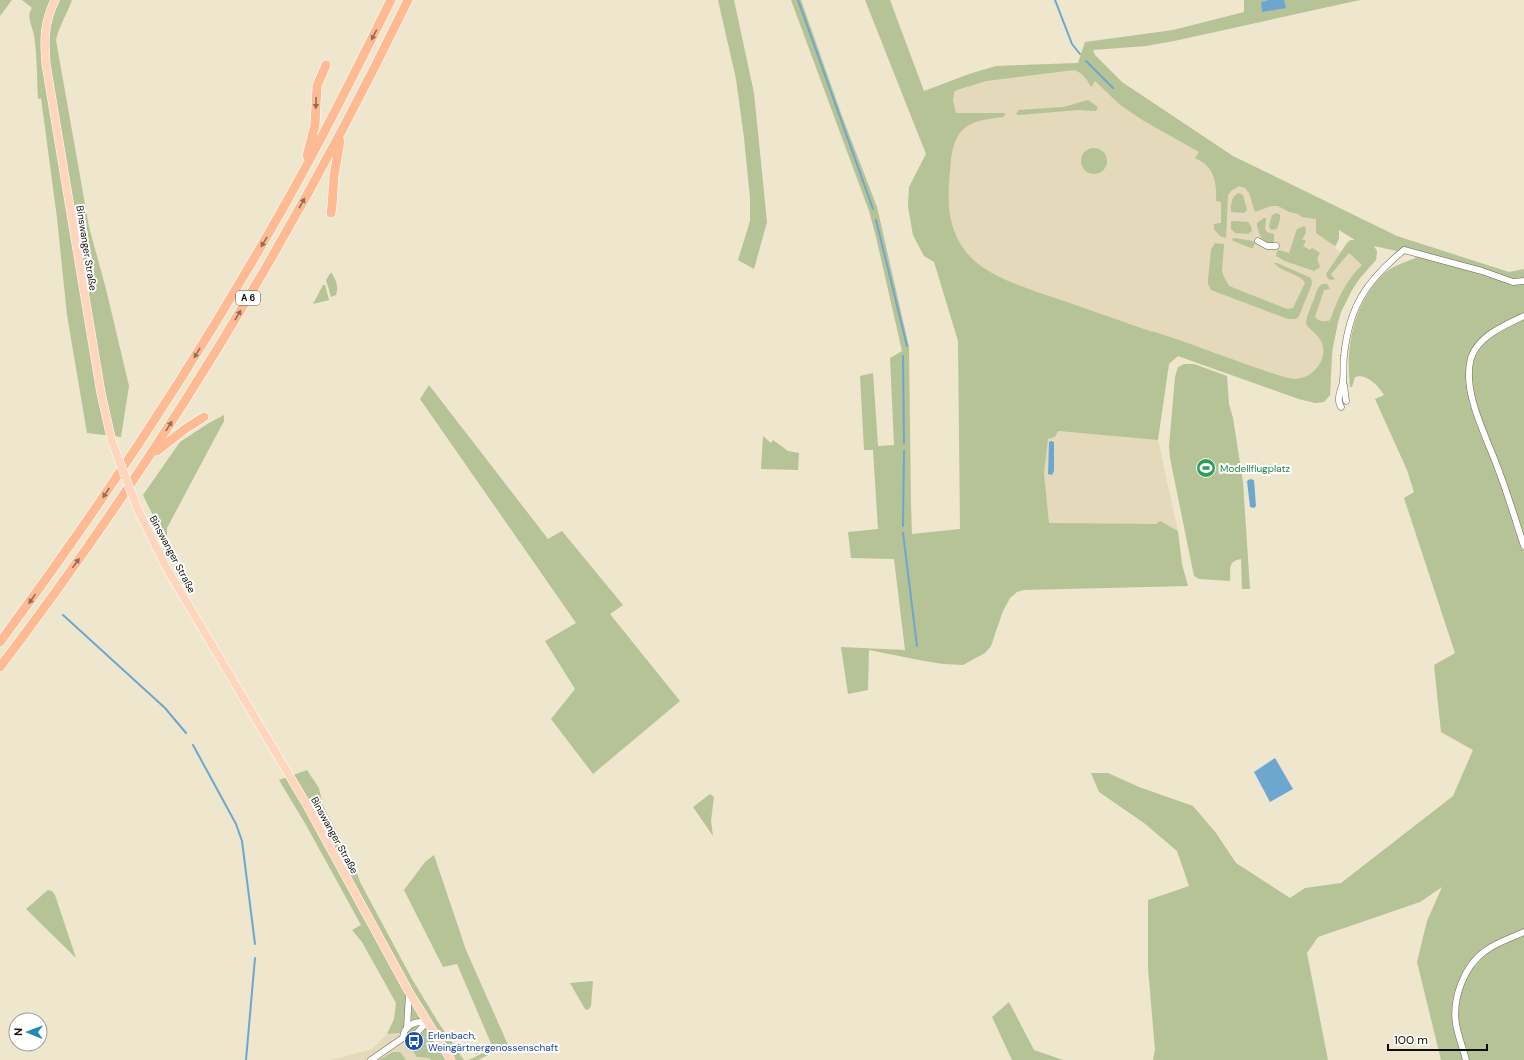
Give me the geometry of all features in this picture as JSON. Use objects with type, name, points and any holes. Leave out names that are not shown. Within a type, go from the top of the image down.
[{"type":"highway","name":"A 6","points":[[0,642],[99,503],[177,386],[284,208],[392,0]]},
{"type":"highway","name":"A 6","points":[[0,667],[112,513],[148,459],[239,313],[341,134],[376,67],[408,0]]},
{"type":"highway","points":[[303,171],[315,125],[317,86],[326,65]]},
{"type":"highway","points":[[331,213],[334,176],[341,134]]},
{"type":"highway","points":[[148,459],[172,438],[204,418]]},
{"type":"main road","name":"Binswanger Straße","points":[[54,0],[46,22],[44,36],[46,64],[101,393],[112,442],[138,510],[167,569],[308,807],[409,992],[451,1060]]},
{"type":"street","points":[[1258,241],[1267,246],[1276,246]]},
{"type":"street","points":[[1346,401],[1343,382],[1343,357],[1347,332],[1354,310],[1366,288],[1387,264],[1404,250],[1513,282],[1524,280]]},
{"type":"street","points":[[1524,316],[1482,340],[1471,357],[1468,377],[1472,400],[1500,474],[1524,546]]},
{"type":"street","points":[[1340,407],[1338,398],[1343,382]]},
{"type":"street","points":[[1466,1060],[1456,1024],[1455,1007],[1466,974],[1484,951],[1500,942],[1524,932]]},
{"type":"street","points":[[407,1028],[409,992]]},
{"type":"street","points":[[403,1038],[403,1034],[407,1028],[418,1022],[427,1022]]},
{"type":"street","points":[[371,1060],[403,1038],[416,1034],[427,1022]]},
{"type":"shaded area","points":[[1078,63],[1120,105],[1339,231],[1339,239],[1335,249],[1341,252],[1350,240],[1377,251],[1376,260],[1360,278],[1341,312],[1333,344],[1330,395],[1324,402],[1315,403],[1299,399],[1155,348],[924,256],[913,235],[908,206],[909,187],[926,154],[950,81],[996,66]]},
{"type":"shaded area","points":[[1058,431],[1158,440],[1178,531],[1160,521],[1156,524],[1049,524],[1044,473],[1047,439],[1055,437]]},
{"type":"shaded area","points":[[400,1033],[417,1057],[429,1058],[431,1060],[330,1060],[372,1049],[387,1034]]},
{"type":"green space","points":[[0,0],[12,0],[0,16]]},
{"type":"green space","points":[[22,0],[72,0],[56,40],[89,227],[106,289],[129,386],[121,437],[87,433],[67,315],[57,218],[41,98],[38,99],[35,43],[29,18],[32,8]]},
{"type":"green space","points":[[718,0],[734,0],[754,93],[767,222],[754,269],[738,260],[750,221],[750,198],[736,79]]},
{"type":"green space","points":[[791,0],[801,0],[842,116],[877,207],[909,347],[912,534],[960,529],[958,341],[934,262],[924,256],[913,235],[908,206],[909,187],[926,154],[865,0],[890,0],[924,91],[969,74],[996,66],[1078,63],[1085,42],[1173,30],[1244,12],[1244,0],[1360,0],[1174,41],[1146,46],[1093,50],[1095,55],[1122,82],[1233,156],[1397,236],[1509,272],[1524,269],[1524,1060],[1441,1060],[1417,962],[1427,921],[1442,887],[1420,902],[1318,937],[1307,953],[1328,1060],[1153,1060],[1155,1050],[1148,968],[1148,900],[1189,886],[1177,851],[1144,823],[1099,792],[1091,773],[1108,773],[1139,787],[1193,806],[1216,833],[1236,863],[1290,898],[1305,888],[1341,883],[1453,796],[1473,750],[1441,732],[1434,665],[1455,653],[1404,498],[1414,492],[1407,470],[1375,399],[1384,395],[1376,384],[1359,376],[1355,377],[1352,387],[1350,387],[1349,356],[1351,340],[1359,310],[1366,296],[1386,272],[1419,256],[1374,246],[1377,251],[1376,260],[1360,278],[1341,312],[1332,352],[1330,395],[1324,402],[1315,403],[1299,399],[1178,356],[1169,364],[1158,440],[1058,431],[1055,437],[1048,439],[1044,473],[1049,523],[1156,524],[1160,521],[1178,531],[1182,564],[1188,586],[1024,590],[1017,592],[1010,598],[1003,611],[991,646],[985,653],[963,665],[943,664],[869,650],[868,690],[848,694],[841,647],[905,650],[894,559],[851,558],[848,532],[878,529],[873,450],[864,450],[860,376],[873,373],[878,446],[894,445],[890,358],[902,351],[869,211]],"holes":[[[1074,70],[1080,73],[1088,81],[1091,87],[1095,81],[1120,105],[1144,121],[1199,152],[1195,158],[1206,165],[1213,175],[1216,187],[1216,201],[1221,202],[1221,223],[1214,224],[1214,229],[1220,236],[1226,238],[1228,195],[1239,186],[1245,188],[1249,193],[1255,212],[1271,206],[1278,206],[1302,217],[1316,219],[1316,233],[1335,246],[1339,239],[1339,230],[1355,240],[1350,240],[1347,243],[1326,274],[1328,279],[1335,279],[1331,274],[1349,253],[1362,265],[1351,277],[1339,298],[1330,320],[1322,321],[1315,317],[1324,290],[1330,289],[1327,284],[1322,284],[1318,288],[1307,317],[1306,324],[1319,338],[1323,349],[1321,362],[1313,372],[1302,378],[1296,379],[1281,376],[1157,332],[1148,331],[1010,282],[985,269],[966,252],[954,230],[949,207],[949,184],[953,147],[961,131],[967,126],[982,120],[1003,117],[1005,113],[956,113],[953,101],[954,92],[986,81]]]},
{"type":"green space","points":[[1088,100],[1098,107],[1096,111],[1078,110],[1016,114],[1019,110],[1063,107]]},
{"type":"green space","points":[[1094,148],[1103,152],[1107,161],[1103,170],[1094,174],[1085,170],[1081,161],[1085,152]]},
{"type":"green space","points":[[1238,193],[1243,195],[1247,210],[1244,213],[1231,212],[1231,204]]},
{"type":"green space","points":[[1277,213],[1280,215],[1280,221],[1277,229],[1271,230],[1269,226],[1272,215]]},
{"type":"green space","points":[[1266,218],[1265,229],[1267,232],[1274,234],[1274,242],[1267,242],[1259,234],[1257,223]]},
{"type":"green space","points":[[1231,222],[1248,222],[1252,231],[1248,234],[1235,233],[1231,229]]},
{"type":"green space","points":[[1304,226],[1306,231],[1302,239],[1306,241],[1303,246],[1310,250],[1312,248],[1320,253],[1318,259],[1320,267],[1314,271],[1285,261],[1276,256],[1277,251],[1279,250],[1289,253],[1297,229]]},
{"type":"green space","points":[[1232,239],[1253,241],[1255,243],[1253,248],[1251,248],[1233,241]]},
{"type":"green space","points":[[1215,243],[1224,244],[1222,271],[1229,286],[1287,309],[1293,308],[1305,283],[1299,277],[1281,269],[1274,263],[1311,278],[1312,284],[1299,316],[1296,319],[1288,319],[1211,290],[1208,284],[1208,279],[1211,250]]},
{"type":"green space","points":[[331,272],[336,280],[337,289],[336,295],[331,297],[326,280]]},
{"type":"green space","points":[[323,285],[325,285],[329,300],[313,304]]},
{"type":"green space","name":"Modellflugplatz","points":[[1184,364],[1194,364],[1227,376],[1229,404],[1233,418],[1243,482],[1250,589],[1242,589],[1241,559],[1234,562],[1231,566],[1230,581],[1199,579],[1194,576],[1170,458],[1169,446],[1175,377],[1178,367]]},
{"type":"green space","points":[[429,385],[548,539],[562,531],[623,605],[610,614],[680,701],[593,774],[551,719],[575,689],[545,641],[576,623],[420,399]]},
{"type":"green space","points":[[224,415],[224,421],[167,528],[167,536],[188,587],[143,495],[180,442]]},
{"type":"green space","points":[[763,436],[771,443],[773,440],[788,451],[799,453],[798,470],[761,469]]},
{"type":"green space","points":[[307,770],[319,788],[323,806],[355,866],[360,882],[412,979],[438,1022],[464,1060],[431,1060],[429,1058],[417,1057],[400,1033],[387,1034],[394,1019],[396,1003],[362,942],[352,930],[361,925],[306,825],[279,780]]},
{"type":"green space","points":[[710,794],[714,797],[711,821],[713,836],[693,807]]},
{"type":"green space","points":[[434,855],[466,950],[508,1045],[478,1060],[469,1060],[493,1048],[457,964],[443,967],[404,890],[425,862]]},
{"type":"green space","points":[[48,890],[52,891],[55,895],[76,958],[26,909]]},
{"type":"green space","points":[[593,981],[591,1006],[587,1010],[570,983]]},
{"type":"green space","points":[[1009,1002],[1034,1050],[1063,1060],[1012,1060],[992,1017]]},
{"type":"green space","points":[[393,1052],[400,1052],[406,1060],[379,1060]]},
{"type":"water","points":[[1269,0],[1284,0],[1286,8],[1262,12],[1261,2]]},
{"type":"water","points":[[1049,442],[1054,442],[1054,471],[1052,475],[1048,474]]},
{"type":"water","points":[[1250,479],[1254,480],[1256,506],[1254,508],[1250,507],[1247,481]]},
{"type":"water","points":[[1275,758],[1293,789],[1270,802],[1254,772]]},
{"type":"waterway","points":[[798,0],[873,209]]},
{"type":"waterway","points":[[1055,0],[1072,44],[1080,54]]},
{"type":"waterway","points":[[1086,61],[1113,88]]},
{"type":"waterway","points":[[876,220],[907,346]]},
{"type":"waterway","points":[[903,356],[904,443]]},
{"type":"waterway","points":[[903,526],[904,451]]},
{"type":"waterway","points":[[903,533],[917,646]]},
{"type":"waterway","points":[[63,615],[165,708],[186,733]]},
{"type":"waterway","points":[[193,745],[236,824],[242,841],[255,944]]},
{"type":"waterway","points":[[246,1060],[255,958]]},
{"type":"place","name":"Modellflugplatz","points":[[1206,468]]},
{"type":"place","name":"Erlenbach, Weingärtnergenossenschaft","points":[[414,1041]]}]
